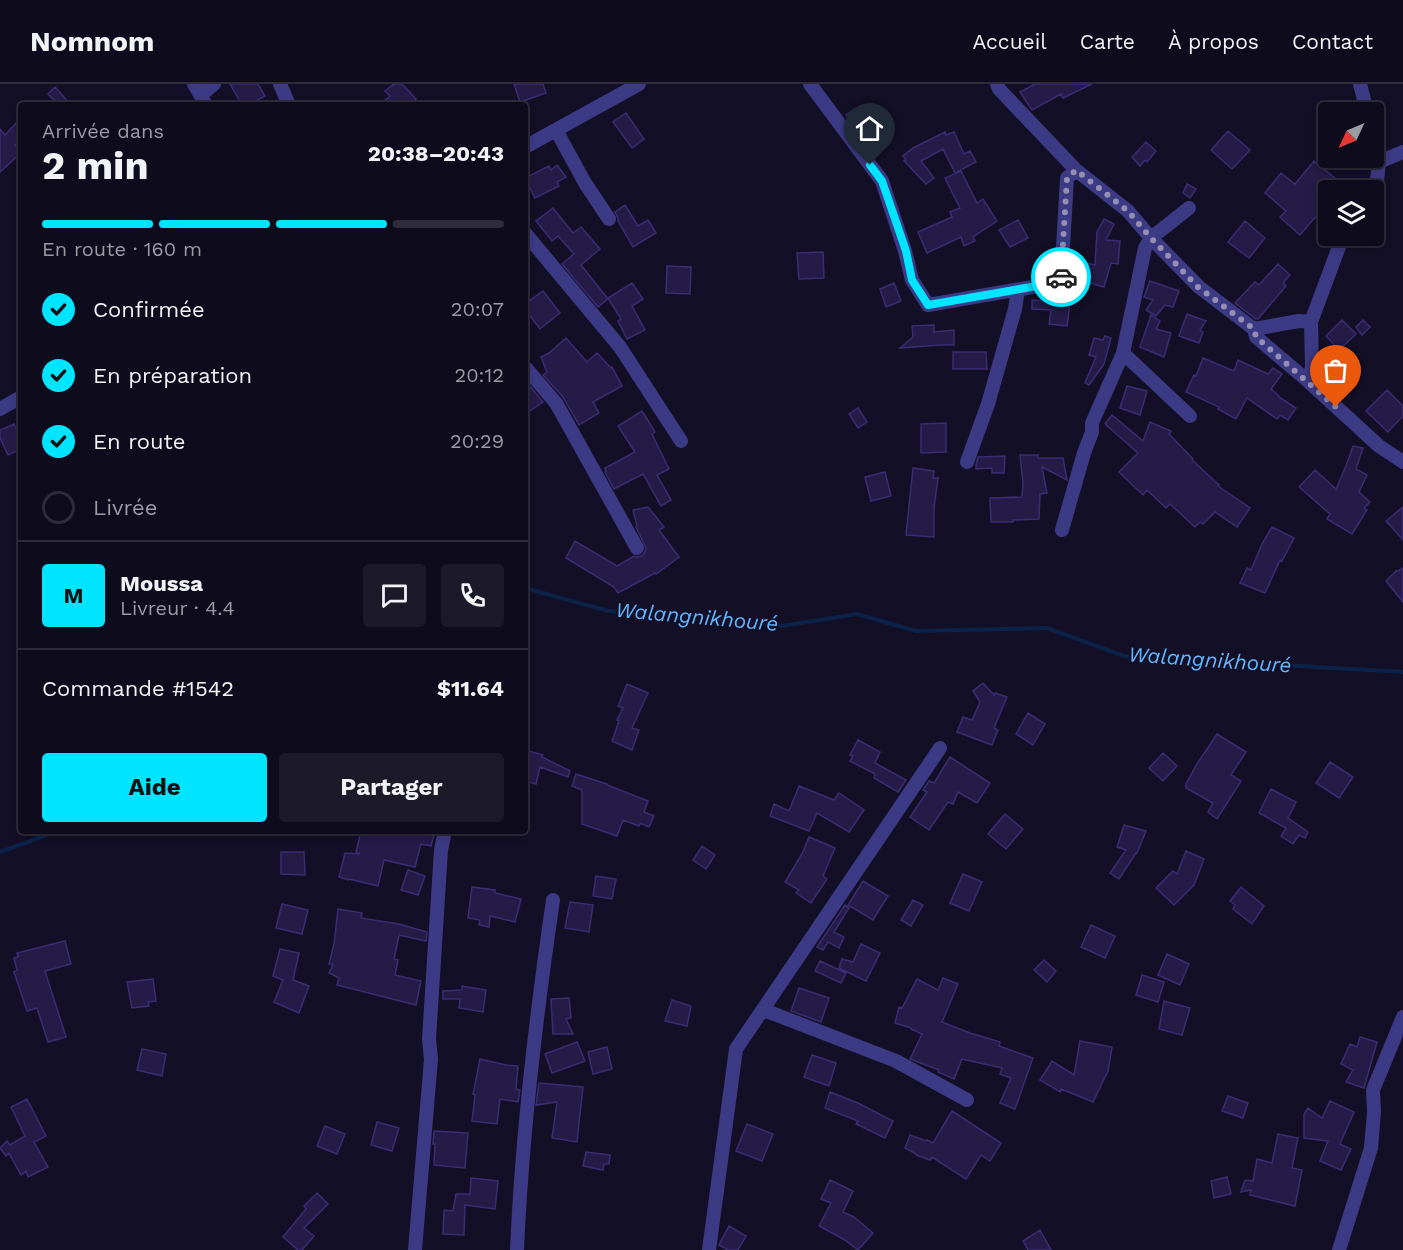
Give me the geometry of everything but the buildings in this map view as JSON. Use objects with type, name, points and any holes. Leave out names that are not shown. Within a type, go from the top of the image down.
[{"type":"street","points":[[200,95],[214,84]]},
{"type":"street","points":[[280,84],[288,102]]},
{"type":"street","points":[[810,84],[882,181],[906,251],[912,280],[928,305],[1060,282],[1067,178],[1076,170]]},
{"type":"street","points":[[997,84],[999,89],[1076,170],[1128,211],[1198,287],[1254,329],[1256,337],[1379,446],[1403,462]]},
{"type":"street","points":[[1360,84],[1364,102]]},
{"type":"street","points":[[528,145],[632,86]]},
{"type":"street","points":[[556,130],[585,183],[609,219]]},
{"type":"street","points":[[1384,160],[1403,152]]},
{"type":"street","points":[[1062,530],[1092,432],[1092,423],[1123,353],[1145,248],[1151,238],[1189,208]]},
{"type":"street","points":[[528,237],[620,347],[681,441]]},
{"type":"street","points":[[1308,381],[1312,368],[1311,322],[1339,246]]},
{"type":"street","points":[[967,462],[991,394],[1015,309],[1018,290]]},
{"type":"street","points":[[1254,329],[1299,321],[1311,322]]},
{"type":"street","points":[[1123,353],[1190,416]]},
{"type":"street","points":[[528,370],[556,403],[637,548]]},
{"type":"street","points":[[0,409],[18,399]]},
{"type":"street","points":[[709,1250],[736,1049],[940,748]]},
{"type":"street","points":[[416,1250],[431,1059],[429,1039],[441,850],[444,834]]},
{"type":"street","points":[[517,1250],[520,1189],[536,1030],[554,900]]},
{"type":"street","points":[[764,1010],[896,1061],[967,1100]]},
{"type":"street","points":[[1340,1250],[1371,1148],[1373,1090],[1403,1017]]},
{"type":"waterway","name":"Walangnikhouré","points":[[528,589],[608,611],[782,626],[857,614],[916,631],[1047,628],[1124,656],[1403,672]]},
{"type":"waterway","name":"Walangnikhouré","points":[[0,852],[48,834]]},
{"type":"way so far","points":[[1061,277],[1067,178],[1076,170],[1128,211],[1198,287],[1254,329],[1256,337],[1336,407]]},
{"type":"route","points":[[870,165],[882,181],[906,251],[912,280],[928,305],[1060,282],[1061,277]]}]
